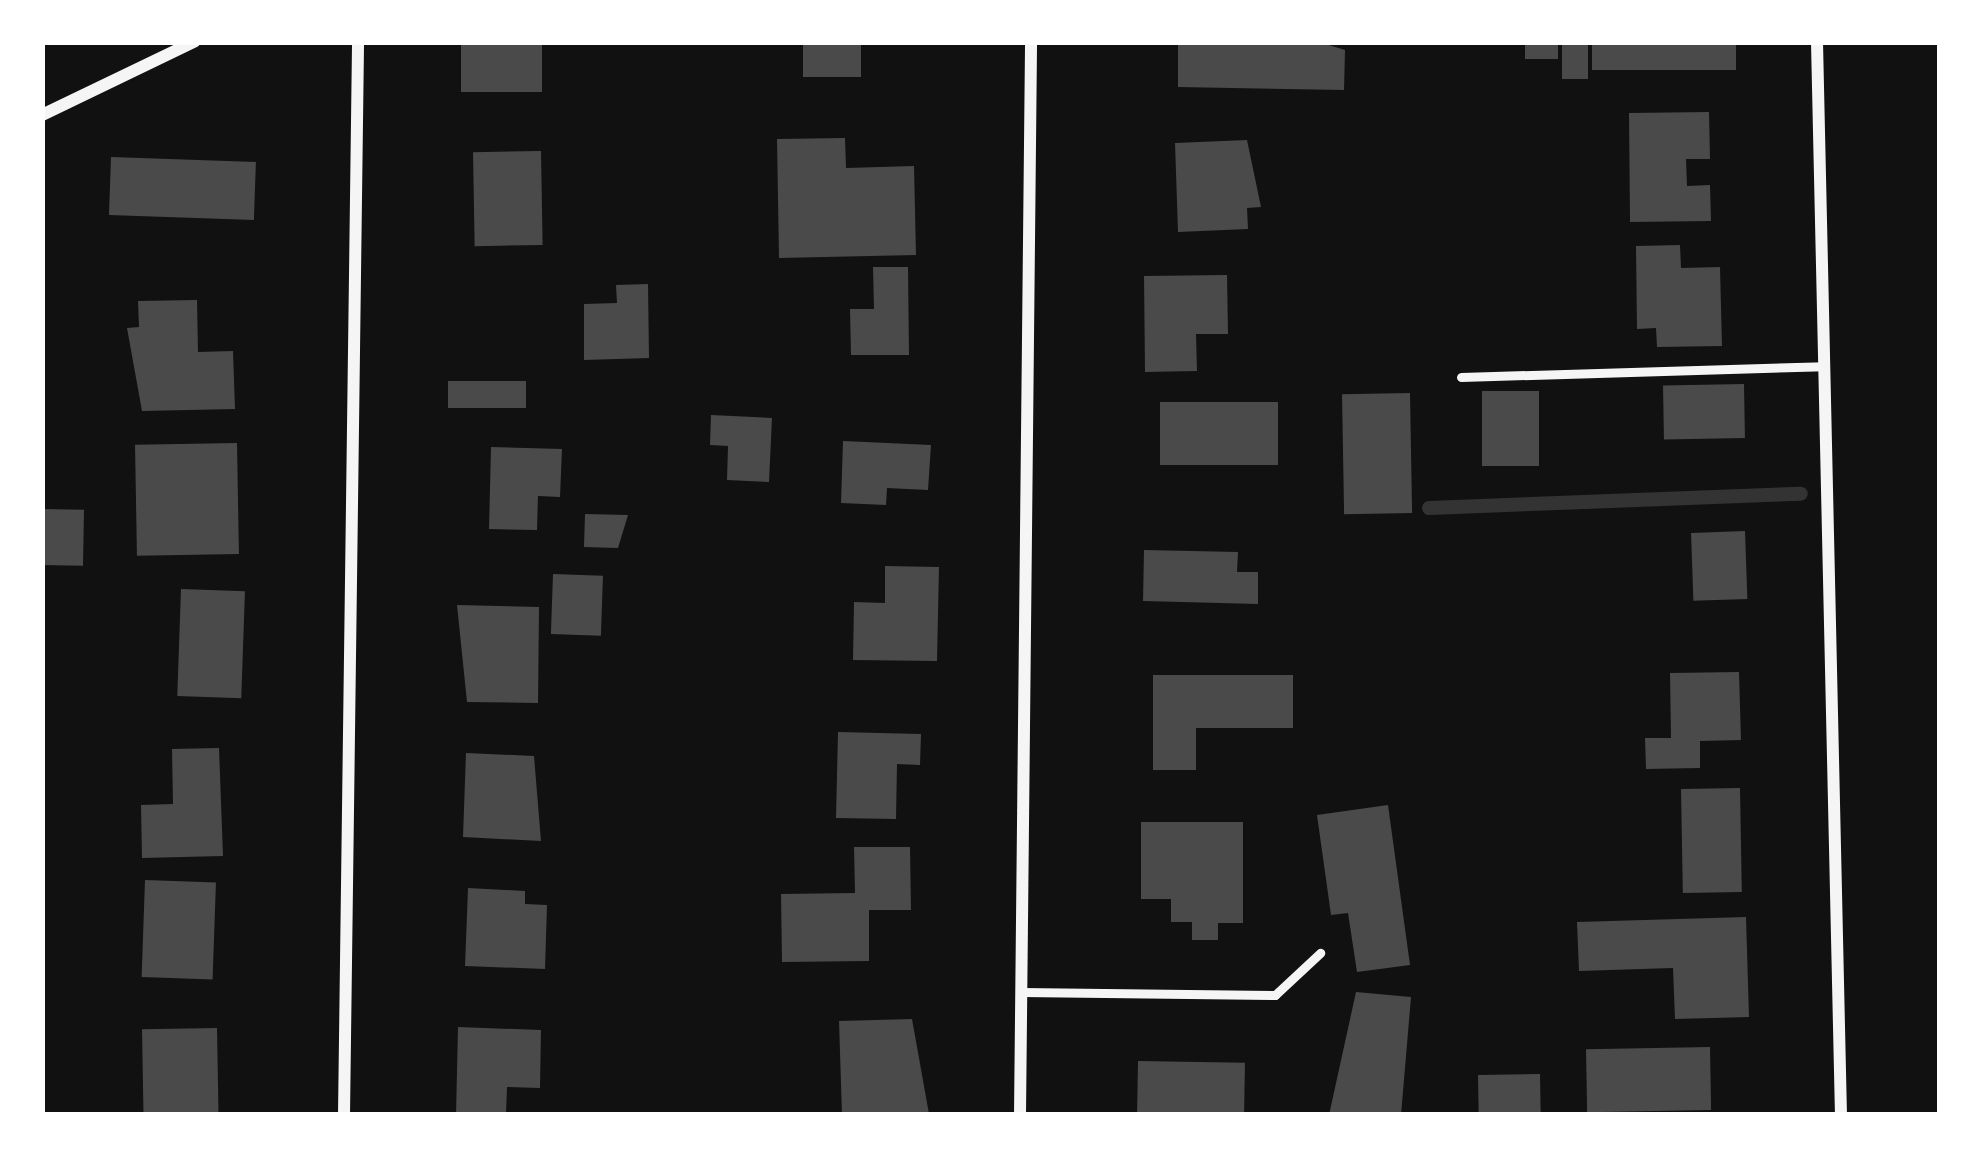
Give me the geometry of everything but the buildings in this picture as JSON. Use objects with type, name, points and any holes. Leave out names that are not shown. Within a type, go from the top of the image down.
[{"type":"street","points":[[42,115],[194,42]]},
{"type":"street","points":[[344,1115],[358,42]]},
{"type":"street","points":[[1020,1115],[1031,42]]},
{"type":"street","points":[[1817,42],[1841,1115]]},
{"type":"lane","points":[[1461,377],[1824,366]]},
{"type":"lane","points":[[1021,992],[1275,995],[1320,952]]},
{"type":"waterway","points":[[1429,508],[1801,494]]}]
